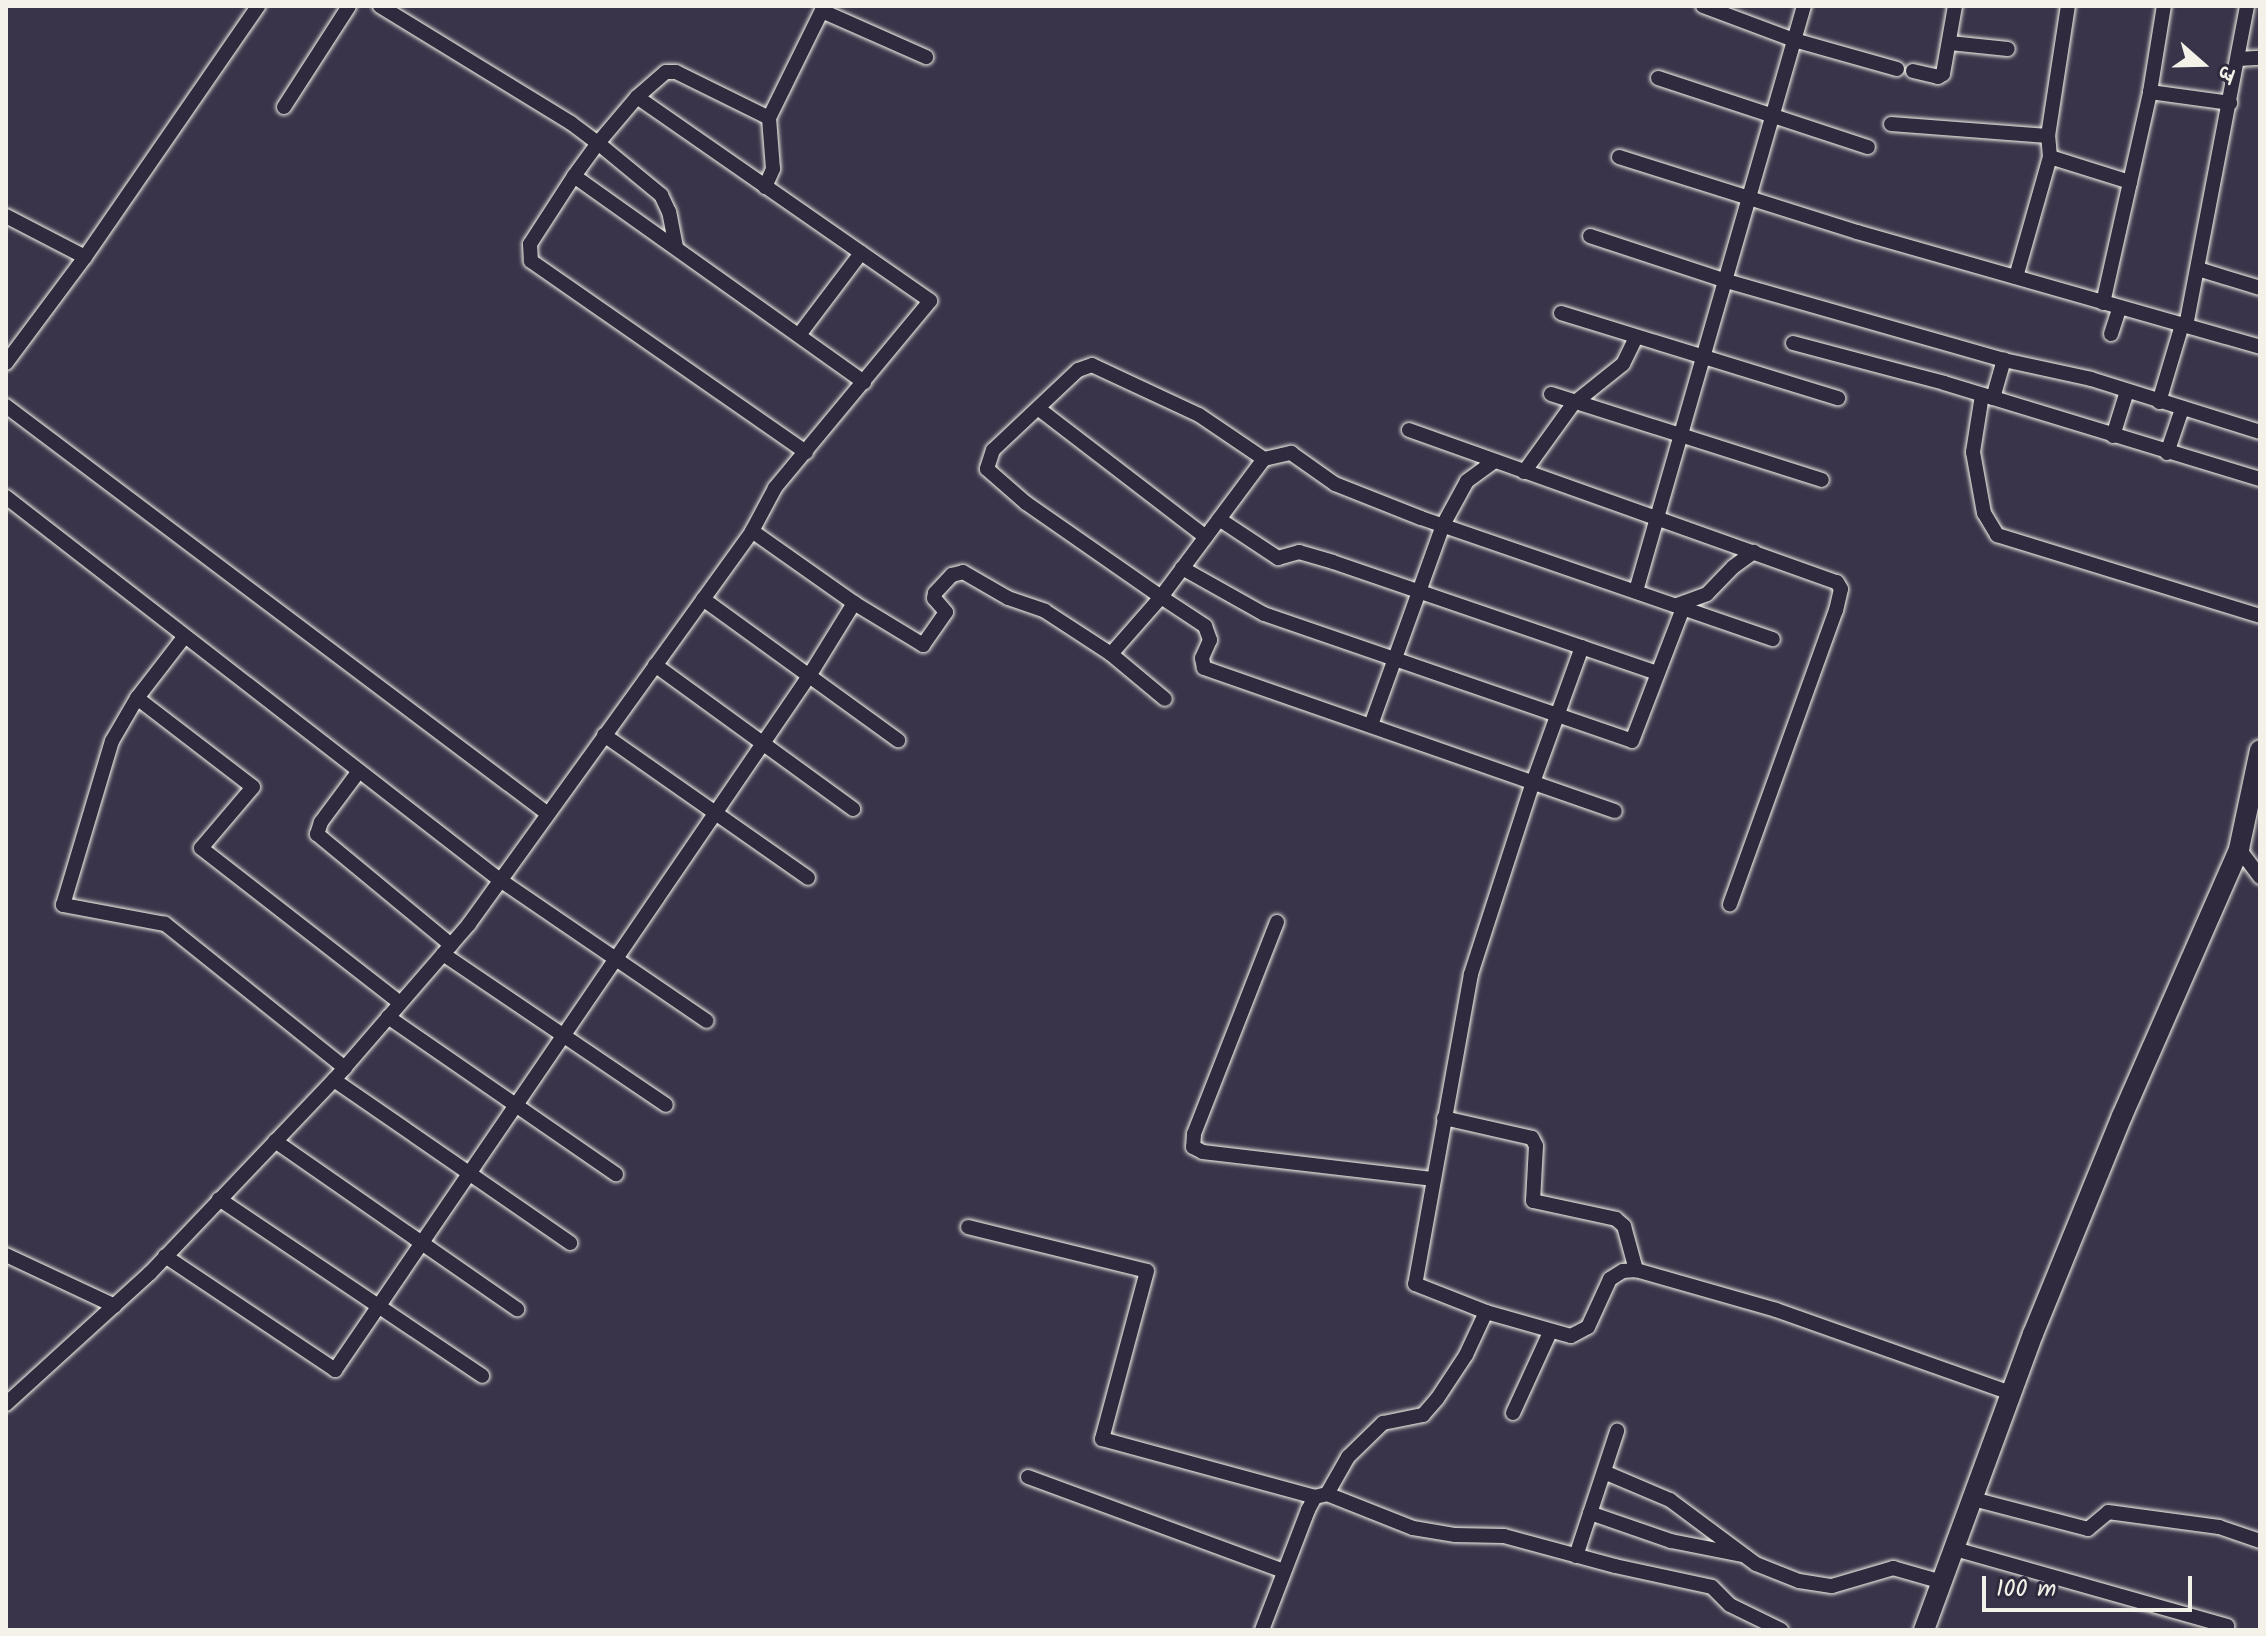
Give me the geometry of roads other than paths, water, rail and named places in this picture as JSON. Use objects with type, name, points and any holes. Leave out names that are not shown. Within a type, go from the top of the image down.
[{"type":"street","points":[[6,363],[85,257],[258,6]]},
{"type":"street","points":[[284,107],[349,6]]},
{"type":"street","points":[[380,6],[598,143],[661,195],[669,212],[676,247]]},
{"type":"street","points":[[1703,6],[1794,40],[1897,69]]},
{"type":"street","points":[[1636,591],[1804,6]]},
{"type":"street","points":[[1913,71],[1938,77],[1943,74],[1955,6]]},
{"type":"street","points":[[2016,277],[2050,157],[2048,136],[2068,6]]},
{"type":"street","points":[[2103,303],[2150,92],[2164,6]]},
{"type":"street","points":[[2159,402],[2184,326],[2198,269],[2247,6]]},
{"type":"street","points":[[765,187],[773,169],[769,118],[823,9],[926,57]]},
{"type":"street","points":[[1950,43],[2008,49]]},
{"type":"street","points":[[2238,59],[2260,58]]},
{"type":"street","points":[[769,118],[676,72],[666,72],[637,97],[574,176],[530,244],[531,261],[806,452]]},
{"type":"street","points":[[1658,78],[1868,147]]},
{"type":"street","points":[[2150,92],[2230,103]]},
{"type":"street","points":[[6,1404],[115,1306],[165,1256],[334,1080],[447,949],[752,531],[775,488],[930,301],[637,97]]},
{"type":"street","points":[[1891,124],[2048,136]]},
{"type":"street","points":[[1619,157],[2103,303],[2260,347]]},
{"type":"street","points":[[2050,157],[2130,182]]},
{"type":"street","points":[[574,176],[864,382]]},
{"type":"street","points":[[6,216],[85,257]]},
{"type":"street","points":[[1590,236],[1723,280],[2004,360],[2091,379],[2260,432]]},
{"type":"street","points":[[799,335],[861,253]]},
{"type":"street","points":[[2198,269],[2260,288]]},
{"type":"street","points":[[2111,334],[2120,307]]},
{"type":"street","points":[[1561,313],[1838,398]]},
{"type":"street","points":[[1524,472],[1573,404],[1615,373],[1636,337]]},
{"type":"street","points":[[1793,343],[1988,396],[2260,479]]},
{"type":"street","points":[[2004,360],[1988,396],[1973,452],[1984,513],[1997,535],[2260,616]]},
{"type":"street","points":[[1264,459],[1199,415],[1092,365],[1078,370],[993,450],[986,464],[991,476],[1209,631],[1210,640],[1202,658],[1204,668],[1615,811]]},
{"type":"street","points":[[2113,436],[2127,391]]},
{"type":"street","points":[[1551,394],[1573,404],[1822,480]]},
{"type":"street","points":[[6,406],[548,814]]},
{"type":"street","points":[[1039,409],[1206,537]]},
{"type":"street","points":[[2167,453],[2182,409]]},
{"type":"street","points":[[1409,430],[1656,520],[1825,575],[1837,582],[1841,589],[1836,610],[1730,905]]},
{"type":"street","points":[[1111,654],[1161,597],[1264,459],[1291,453],[1335,484],[1443,525],[1773,639]]},
{"type":"street","points":[[1371,725],[1443,525],[1467,481],[1495,461]]},
{"type":"street","points":[[6,497],[500,880],[707,1021]]},
{"type":"street","points":[[1219,519],[1278,558],[1299,552],[1658,673]]},
{"type":"street","points":[[752,531],[854,603],[924,645],[946,612],[934,595],[959,571],[1008,598],[1045,611],[1111,654],[1165,699]]},
{"type":"street","points":[[1182,568],[1264,614],[1632,741],[1680,606],[1707,594],[1733,567],[1754,552]]},
{"type":"street","points":[[703,599],[898,740]]},
{"type":"street","points":[[165,1256],[335,1370],[763,744],[854,603]]},
{"type":"street","points":[[185,636],[137,698],[112,741],[63,905],[165,924],[345,1068]]},
{"type":"street","points":[[1582,647],[1533,782],[1471,974],[1415,1284],[1486,1312],[1550,1332],[1580,1334],[1588,1327],[1610,1279],[1623,1271],[1636,1270],[1776,1310],[2011,1393]]},
{"type":"street","points":[[655,665],[853,809]]},
{"type":"street","points":[[137,698],[253,787],[201,848],[400,1003]]},
{"type":"street","points":[[604,735],[808,878]]},
{"type":"street","points":[[1928,1629],[2011,1393],[2122,1116],[2239,849],[2256,781],[2260,750]]},
{"type":"street","points":[[359,771],[321,822],[317,834],[447,949],[564,1037],[666,1105]]},
{"type":"street","points":[[2239,849],[2260,877]]},
{"type":"street","points":[[1277,922],[1194,1134],[1193,1147],[1203,1152],[1433,1179]]},
{"type":"street","points":[[388,1017],[616,1174]]},
{"type":"street","points":[[334,1080],[570,1243]]},
{"type":"street","points":[[1444,1118],[1532,1138],[1536,1146],[1533,1201],[1616,1219],[1624,1226],[1636,1270]]},
{"type":"street","points":[[275,1141],[517,1309]]},
{"type":"street","points":[[219,1199],[482,1376]]},
{"type":"street","points":[[968,1227],[1147,1271],[1102,1439],[1321,1496],[1413,1528],[1455,1535],[1504,1536],[1712,1587],[1730,1605],[1781,1630]]},
{"type":"street","points":[[6,1255],[115,1306]]},
{"type":"street","points":[[1262,1630],[1283,1571],[1321,1496],[1348,1457],[1383,1423],[1423,1415],[1466,1355],[1486,1312]]},
{"type":"street","points":[[1513,1413],[1550,1332]]},
{"type":"street","points":[[1576,1556],[1617,1431]]},
{"type":"street","points":[[1604,1472],[1670,1500],[1742,1555],[1776,1573],[1815,1584],[1847,1584],[1893,1568],[1942,1582]]},
{"type":"street","points":[[1028,1477],[1283,1571]]},
{"type":"street","points":[[1973,1499],[2088,1529],[2108,1512],[2219,1527],[2260,1541]]},
{"type":"street","points":[[1590,1513],[1671,1541],[1742,1555]]},
{"type":"street","points":[[1955,1549],[2227,1626]]}]
